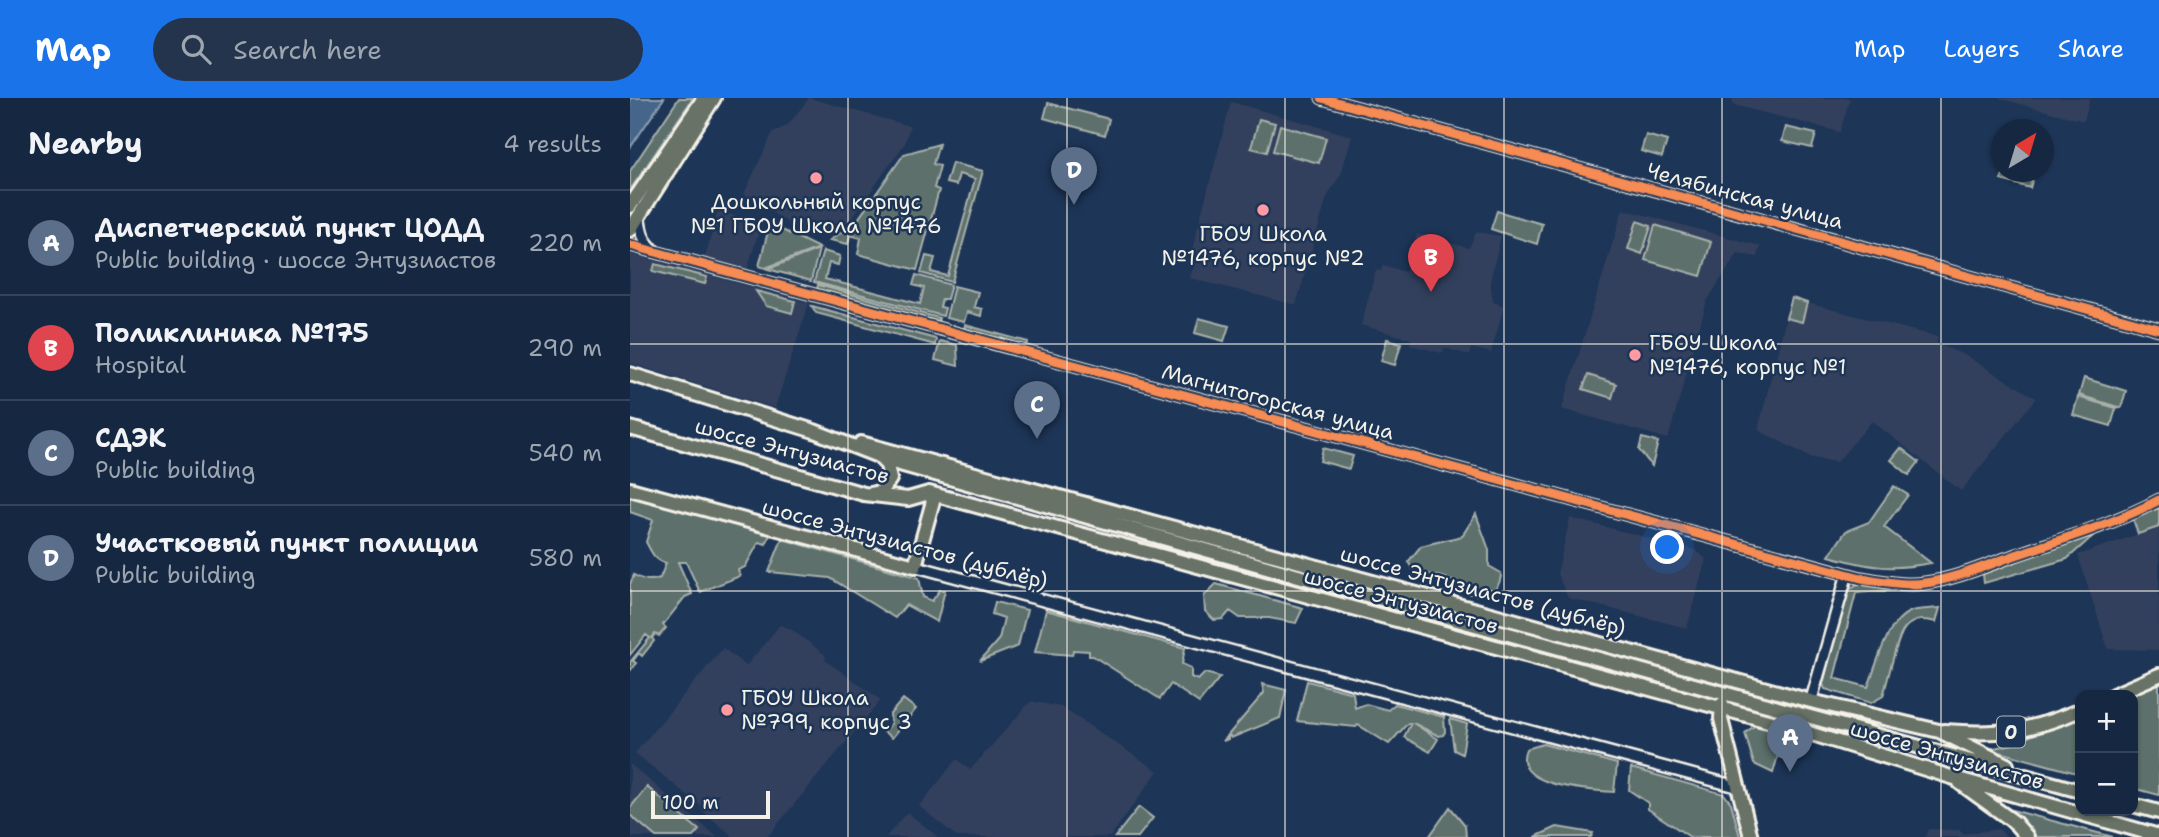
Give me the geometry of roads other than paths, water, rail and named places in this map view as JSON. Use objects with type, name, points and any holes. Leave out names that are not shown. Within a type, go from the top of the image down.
[{"type":"main road","points":[[630,206],[704,98]]},
{"type":"main road","points":[[630,230],[714,98]]},
{"type":"main road","name":"шоссе Энтузиастов","points":[[630,374],[814,431],[896,463],[2075,790]]},
{"type":"main road","name":"шоссе Энтузиастов","points":[[630,428],[864,494],[908,499],[934,496],[1783,725],[1951,777],[2159,836]]},
{"type":"main road","name":"шоссе Энтузиастов (дублёр)","points":[[814,431],[1811,701],[1939,731],[2032,778]]},
{"type":"main road","points":[[864,494],[882,491],[890,479],[887,464],[876,456]]},
{"type":"main road","name":"шоссе Энтузиастов (дублёр)","points":[[630,489],[915,566]]},
{"type":"main road","points":[[915,566],[934,496]]},
{"type":"main road","points":[[2124,690],[2159,674]]},
{"type":"main road","points":[[1724,693],[1720,719],[1751,837]]},
{"type":"main road","name":"0","points":[[1939,731],[2004,733],[2046,723],[2075,712]]},
{"type":"main road","points":[[1951,777],[2014,822],[2027,837]]},
{"type":"main road","points":[[2138,806],[2159,812]]},
{"type":"street","name":"Челябинская улица","points":[[1321,98],[2159,329]]},
{"type":"street","points":[[639,217],[641,235],[655,251]]},
{"type":"street","name":"Магнитогорская улица","points":[[630,245],[1847,575],[1893,583],[1924,583],[1960,575],[2094,527],[2159,500]]},
{"type":"street","name":"шоссе Энтузиастов (дублёр)","points":[[915,566],[1738,787]]},
{"type":"street","points":[[1811,701],[1847,575]]},
{"type":"place","name":"Дошкольный корпус №1 ГБОУ Школа №1476","points":[[816,178]]},
{"type":"place","name":"Участковый пункт полиции","points":[[1074,205]]},
{"type":"place","name":"ГБОУ Школа №1476, корпус №2","points":[[1263,210]]},
{"type":"place","name":"Поликлиника №175","points":[[1431,292]]},
{"type":"place","name":"ГБОУ Школа №1476, корпус №1","points":[[1635,355]]},
{"type":"place","name":"СДЭК","points":[[1037,439]]},
{"type":"place","name":"ГБОУ Школа №799, корпус 3","points":[[727,710]]},
{"type":"place","name":"Диспетчерский пункт ЦОДД","points":[[1790,772]]}]
